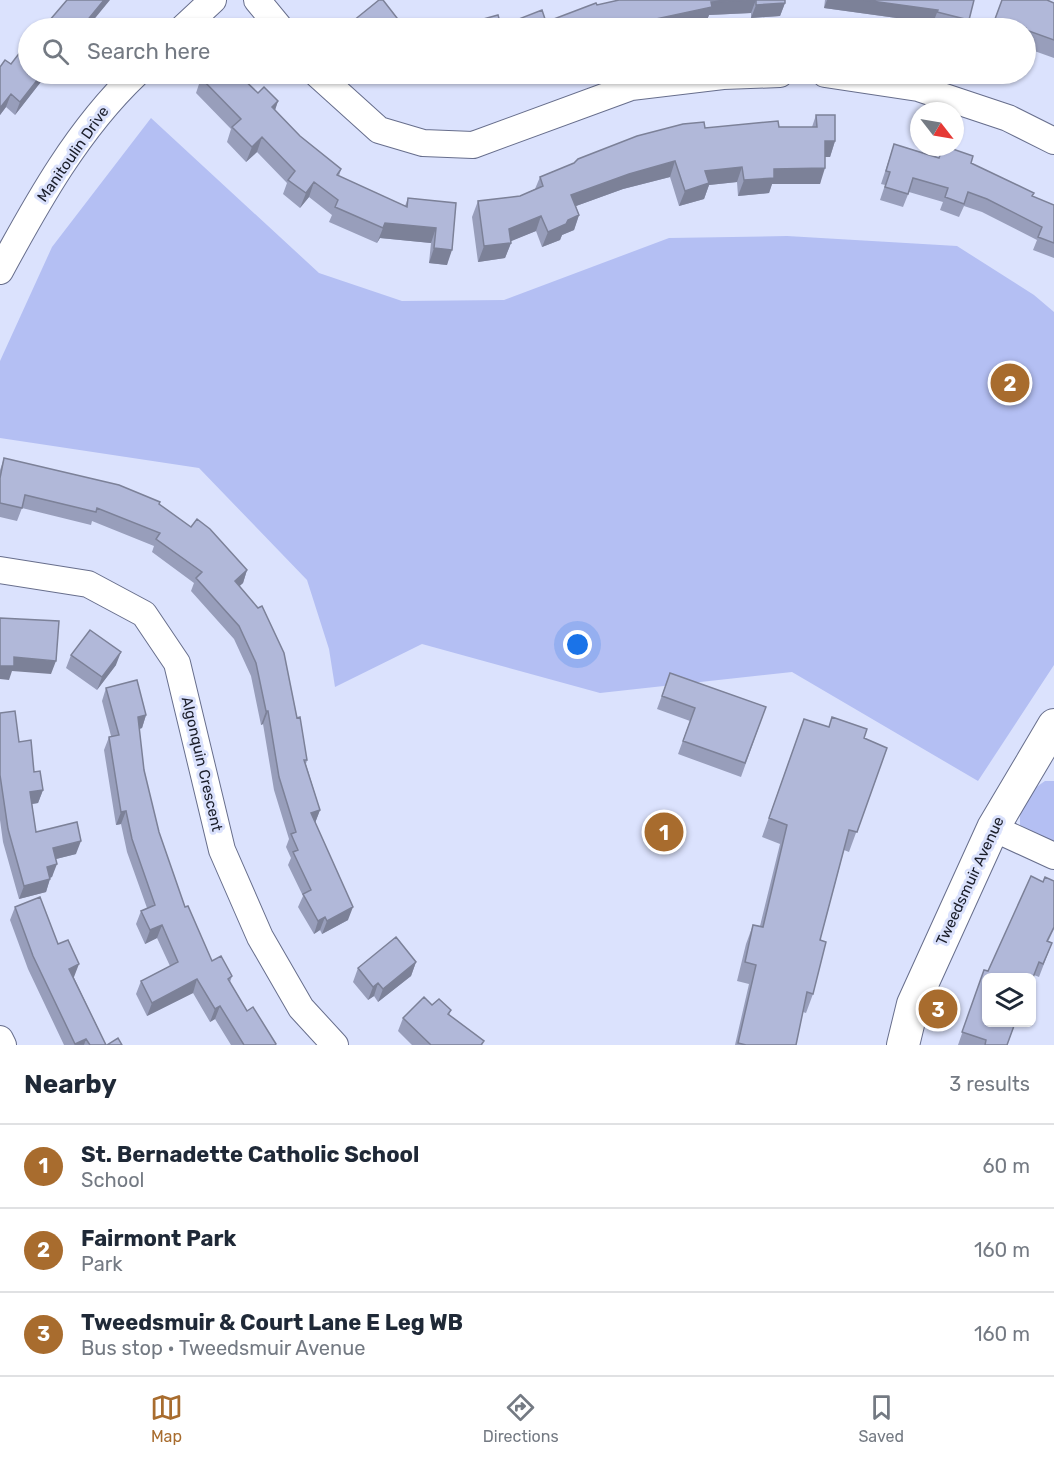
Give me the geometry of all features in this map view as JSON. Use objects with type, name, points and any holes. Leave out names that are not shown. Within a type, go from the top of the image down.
[{"type":"street","points":[[194,18],[213,0]]},
{"type":"street","points":[[257,0],[272,18]]},
{"type":"street","name":"Manitoulin Drive","points":[[0,272],[48,184],[115,93],[125,84]]},
{"type":"street","points":[[328,84],[379,130],[423,143],[473,145],[631,87],[656,84]]},
{"type":"street","points":[[891,84],[918,88],[1008,118],[1054,141]]},
{"type":"street","name":"Algonquin Crescent","points":[[0,570],[88,584],[144,614],[177,663],[222,850],[260,937],[301,1008],[335,1045]]},
{"type":"street","name":"Tweedsmuir Avenue","points":[[903,1045],[913,1004],[993,828],[1046,758],[1054,725]]},
{"type":"street","points":[[993,828],[1054,856]]},
{"type":"street","points":[[0,1039],[3,1045]]},
{"type":"shaded area","points":[[151,118],[319,273],[402,301],[504,300],[669,238],[787,236],[957,246],[1034,295],[1054,312],[1054,665],[978,781],[792,672],[600,693],[422,644],[335,687],[329,649],[307,580],[199,468],[0,438],[0,361],[52,247]]},
{"type":"shaded area","points":[[1045,781],[1054,781],[1054,844],[1020,825],[1021,811],[1026,799]]},
{"type":"building","points":[[67,0],[104,0],[89,18],[52,18]]},
{"type":"building","points":[[379,0],[383,0],[397,18],[357,18]]},
{"type":"building","points":[[619,0],[747,0],[711,2],[712,7],[661,18],[557,18],[596,3],[597,5]]},
{"type":"building","points":[[756,0],[785,0],[785,3],[756,5]]},
{"type":"building","points":[[864,0],[974,0],[970,18],[937,12],[938,10]]},
{"type":"building","points":[[1002,0],[1047,0],[1054,3],[1054,40],[1036,34],[1036,18],[995,18]]},
{"type":"building","points":[[542,10],[545,18],[522,18]]},
{"type":"building","points":[[18,55],[18,84],[34,84],[20,102],[11,94],[0,108],[0,67],[5,60],[11,64]]},
{"type":"building","points":[[207,84],[249,84],[258,93],[264,87],[278,101],[272,107],[300,136],[341,169],[337,175],[407,207],[408,198],[456,203],[452,250],[434,248],[436,228],[385,223],[383,228],[335,207],[338,200],[314,182],[306,193],[288,180],[295,171],[262,137],[252,147],[232,127],[241,119]]},
{"type":"building","points":[[816,115],[835,115],[835,141],[825,141],[825,168],[774,169],[774,178],[744,180],[742,167],[705,171],[709,183],[685,191],[675,161],[629,174],[571,195],[579,215],[568,220],[566,224],[548,232],[541,216],[509,229],[511,243],[484,246],[478,201],[520,196],[543,186],[540,177],[574,163],[578,159],[637,136],[683,124],[704,122],[705,128],[778,121],[779,127],[817,127]]},
{"type":"building","points":[[894,144],[910,149],[910,156],[939,158],[940,156],[964,156],[964,153],[973,156],[971,163],[1034,193],[1032,196],[1054,205],[1054,243],[1038,237],[1042,227],[968,192],[964,204],[945,197],[948,188],[913,178],[908,194],[885,187],[890,172],[886,171]]},
{"type":"building","points":[[4,458],[119,485],[160,502],[159,504],[191,527],[197,519],[210,529],[247,570],[235,581],[258,608],[262,606],[284,653],[297,718],[300,717],[307,760],[304,760],[320,810],[311,813],[353,907],[327,921],[325,917],[318,921],[303,894],[311,890],[293,852],[298,850],[291,834],[296,832],[279,777],[268,711],[266,711],[256,663],[239,626],[196,578],[202,572],[156,539],[160,533],[97,508],[96,512],[25,495],[22,508],[0,503],[0,478]]},
{"type":"building","points":[[0,618],[59,621],[56,661],[14,657],[14,666],[0,666]]},
{"type":"building","points":[[90,630],[121,652],[102,677],[71,655]]},
{"type":"building","points":[[670,673],[766,707],[745,763],[683,741],[695,708],[662,696]]},
{"type":"building","points":[[137,680],[146,715],[138,717],[144,770],[159,832],[185,907],[188,906],[212,961],[221,956],[232,976],[228,979],[247,1011],[253,1007],[275,1045],[244,1045],[220,1006],[215,1009],[197,979],[152,1003],[141,981],[178,962],[162,925],[150,930],[141,911],[155,905],[132,839],[126,811],[121,812],[109,737],[119,735],[106,688]]},
{"type":"building","points":[[15,711],[19,742],[31,740],[34,772],[40,771],[43,790],[30,792],[36,832],[77,822],[81,841],[53,848],[57,864],[47,867],[50,879],[24,886],[8,829],[0,775],[0,713]]},
{"type":"building","points":[[832,717],[867,729],[864,738],[887,748],[857,832],[849,830],[820,940],[826,942],[813,994],[807,992],[796,1045],[738,1043],[756,965],[745,962],[753,925],[763,927],[787,825],[769,818],[804,719],[829,727]]},
{"type":"building","points":[[1031,876],[1043,882],[1045,877],[1054,881],[1054,927],[1047,941],[1052,943],[1043,964],[1039,962],[1035,973],[983,973],[984,970],[988,971]]},
{"type":"building","points":[[40,897],[58,944],[68,940],[79,964],[69,969],[106,1045],[90,1045],[86,1039],[75,1044],[33,956],[15,907]]},
{"type":"building","points":[[396,937],[416,962],[383,989],[378,983],[373,987],[358,968]]},
{"type":"building","points":[[982,976],[982,1027],[1014,1027],[1007,1045],[985,1045],[986,1040],[962,1032]]},
{"type":"building","points":[[424,997],[432,1005],[439,999],[451,1010],[448,1014],[484,1041],[481,1045],[431,1045],[403,1018]]},
{"type":"building","points":[[118,1038],[122,1045],[107,1045]]},
{"type":"place","name":"Fairmont Park","points":[[1010,383]]},
{"type":"place","name":"St. Bernadette Catholic School","points":[[664,832]]},
{"type":"place","name":"Tweedsmuir & Court Lane E Leg WB","points":[[938,1009]]}]
